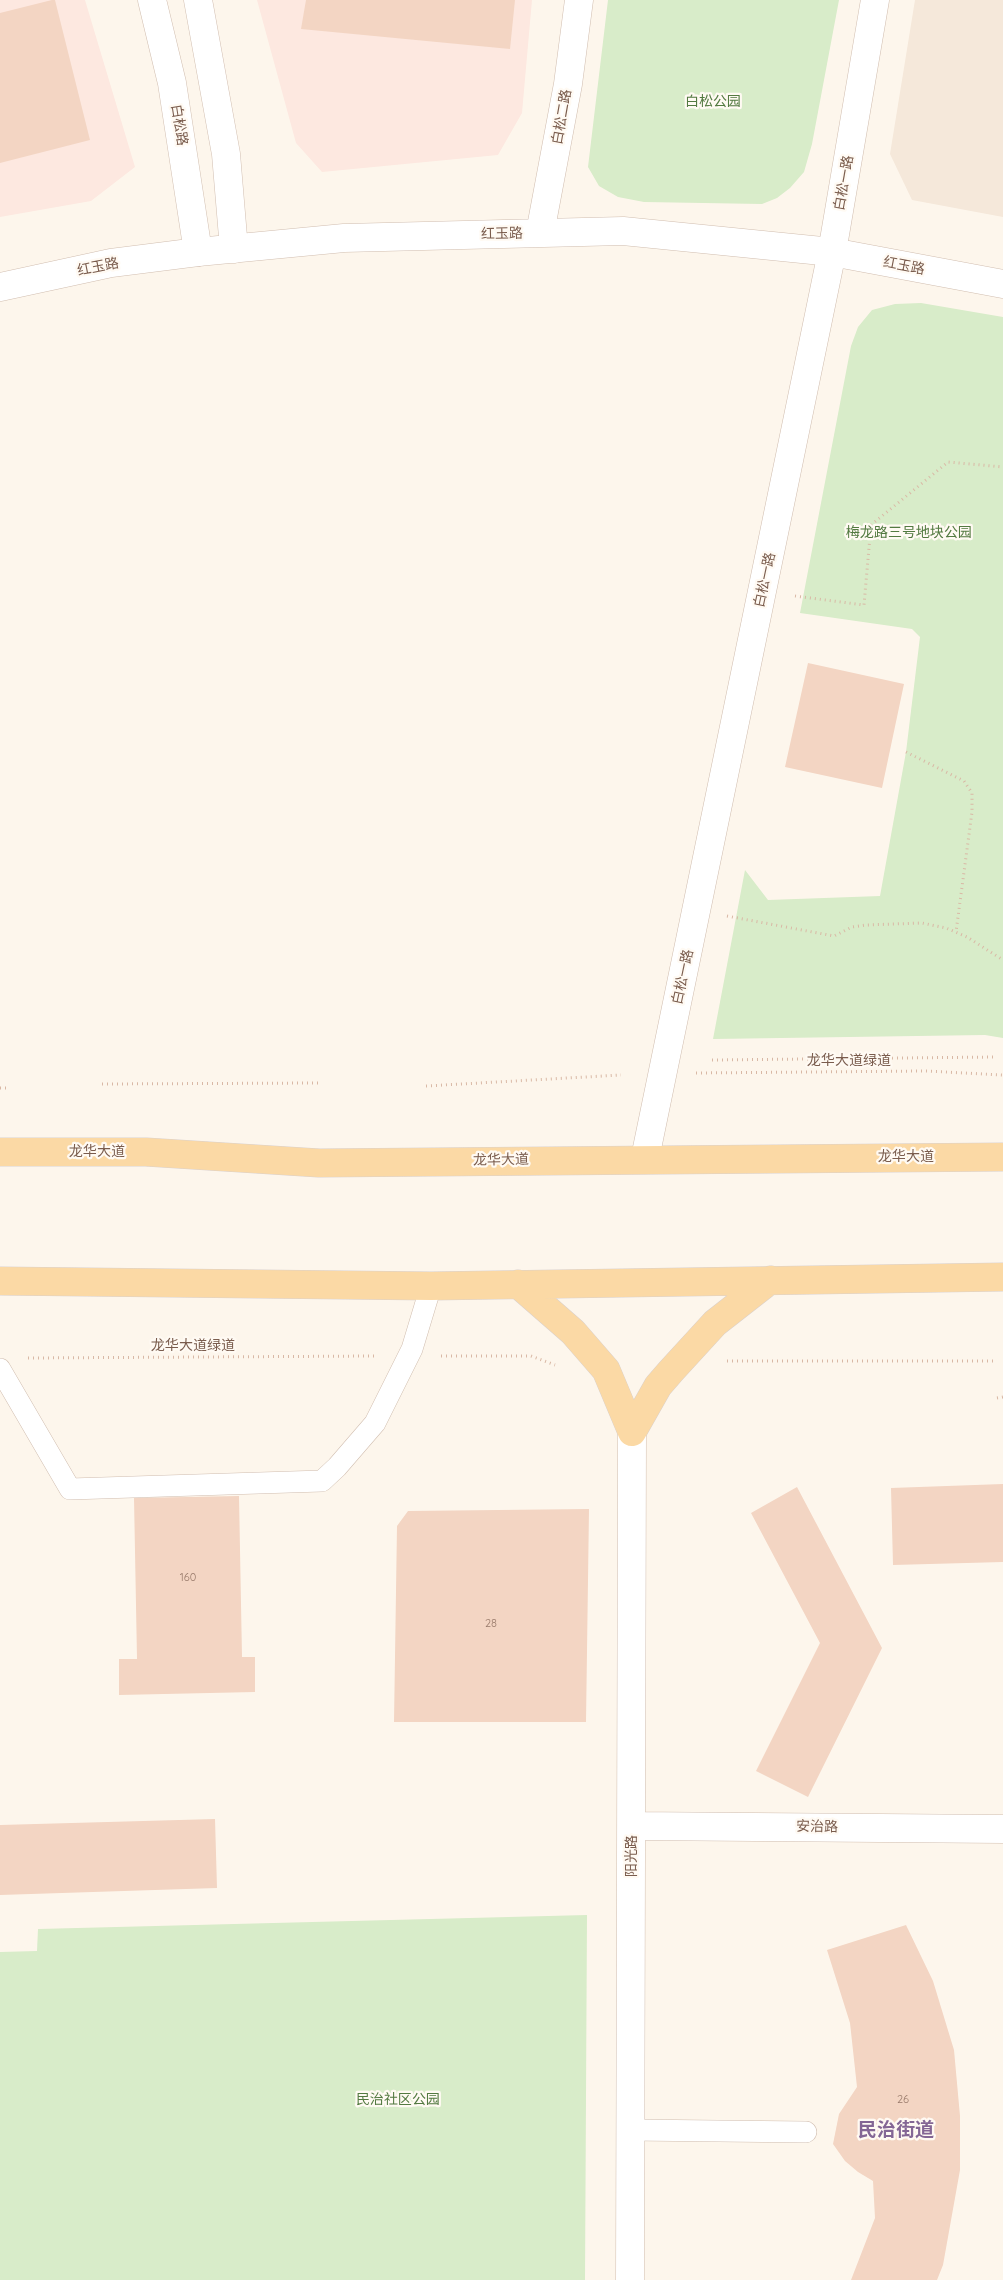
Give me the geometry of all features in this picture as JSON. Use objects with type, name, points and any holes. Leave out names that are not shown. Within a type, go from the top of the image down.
[{"type":"main road","name":"龙华大道","points":[[0,1152],[146,1152],[319,1163],[645,1158],[1003,1157]]},
{"type":"main road","points":[[0,1281],[431,1286],[1003,1277]]},
{"type":"main road","points":[[632,1432],[658,1386],[715,1324],[770,1280]]},
{"type":"main road","points":[[518,1284],[573,1332],[606,1370],[632,1432]]},
{"type":"street","name":"白松路","points":[[152,0],[172,82],[198,252]]},
{"type":"street","points":[[198,0],[226,154],[234,248]]},
{"type":"street","name":"白松二路","points":[[540,233],[568,84],[579,0]]},
{"type":"street","name":"白松一路","points":[[645,1158],[832,252],[875,0]]},
{"type":"street","name":"红玉路","points":[[0,287],[111,263],[234,248],[344,238],[623,232],[832,252],[1003,284]]},
{"type":"street","name":"阳光路","points":[[630,2280],[632,1432]]},
{"type":"street","name":"安治路","points":[[632,1826],[1003,1829]]},
{"type":"lane","points":[[0,1369],[70,1489],[322,1481],[337,1467],[375,1423],[412,1349],[431,1286]]},
{"type":"lane","points":[[631,2130],[806,2132]]},
{"type":"path","points":[[790,596],[864,605],[871,525],[948,462],[1003,467]]},
{"type":"path","points":[[906,752],[964,781],[972,793],[972,812],[956,932]]},
{"type":"path","points":[[723,915],[834,936],[852,927],[866,925],[922,924],[956,932],[1003,960]]},
{"type":"path","points":[[712,1060],[995,1057]]},
{"type":"path","name":"龙华大道绿道","points":[[695,1073],[925,1071],[1003,1074]]},
{"type":"path","points":[[426,1086],[621,1075]]},
{"type":"path","points":[[102,1084],[319,1082]]},
{"type":"path","points":[[0,1088],[8,1088]]},
{"type":"path","name":"龙华大道绿道","points":[[25,1358],[361,1356]]},
{"type":"path","points":[[441,1356],[531,1356],[549,1361],[563,1369]]},
{"type":"path","points":[[726,1361],[996,1361]]},
{"type":"path","points":[[997,1398],[1003,1398]]},
{"type":"shaded area","points":[[0,0],[85,0],[135,167],[91,201],[0,217]]},
{"type":"shaded area","points":[[257,0],[532,0],[522,113],[498,155],[322,172],[296,143]]},
{"type":"shaded area","points":[[915,0],[1003,0],[1003,217],[912,200],[890,154]]},
{"type":"green space","name":"白松公园","points":[[608,0],[839,0],[812,144],[804,172],[790,188],[777,198],[762,204],[644,202],[618,197],[599,186],[588,167]]},
{"type":"green space","name":"梅龙路三号地块公园","points":[[921,303],[1003,317],[1003,1038],[985,1035],[713,1039],[745,870],[768,900],[880,896],[906,752],[920,637],[912,629],[800,613],[851,346],[858,327],[872,310],[895,304]]},
{"type":"green space","name":"民治社区公园","points":[[587,1915],[585,2280],[0,2280],[0,1952],[37,1951],[38,1929]]},
{"type":"building","points":[[55,0],[90,140],[0,163],[0,13]]},
{"type":"building","points":[[306,0],[515,0],[510,49],[301,29]]},
{"type":"building","points":[[808,663],[904,684],[882,788],[785,767]]},
{"type":"building","points":[[1003,1484],[1003,1562],[893,1565],[891,1488]]},
{"type":"building","points":[[797,1487],[882,1648],[808,1797],[756,1771],[820,1643],[751,1513]]},
{"type":"building","points":[[239,1496],[242,1657],[255,1657],[255,1692],[119,1695],[119,1659],[137,1659],[134,1498]]},
{"type":"building","points":[[589,1509],[586,1722],[394,1722],[397,1526],[408,1511]]},
{"type":"building","points":[[215,1819],[217,1888],[0,1895],[0,1825]]},
{"type":"building","points":[[906,1925],[933,1981],[954,2050],[960,2116],[960,2170],[943,2265],[937,2280],[851,2280],[875,2218],[873,2181],[845,2161],[833,2144],[839,2114],[857,2087],[850,2023],[827,1950]]},
{"type":"district","name":"民治街道","points":[[896,2130]]}]
